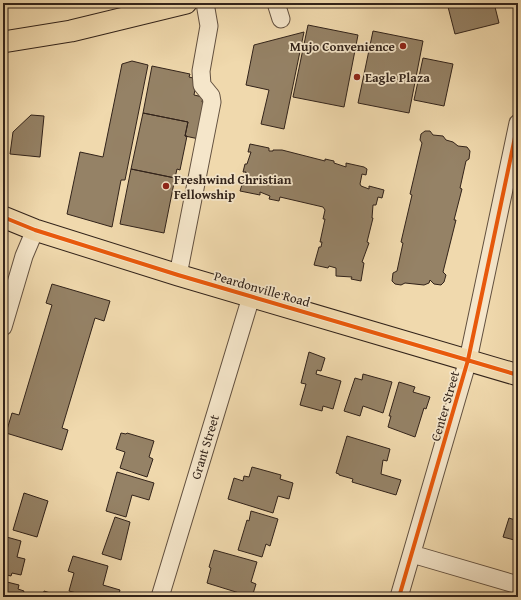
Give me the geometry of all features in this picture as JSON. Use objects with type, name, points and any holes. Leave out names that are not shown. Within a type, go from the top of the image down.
[{"type":"main road","points":[[3,42],[71,31],[138,9],[186,3]]},
{"type":"main road","name":"Peardonville Road","points":[[3,217],[35,230],[178,275],[518,375]]},
{"type":"main road","points":[[3,230],[20,234],[35,230]]},
{"type":"street","points":[[178,275],[212,102],[211,96],[202,85],[201,72],[209,26],[204,3]]},
{"type":"street","points":[[276,3],[281,19]]},
{"type":"street","name":"Center Street","points":[[399,597],[468,360],[518,123]]},
{"type":"street","points":[[3,327],[24,256],[35,230]]},
{"type":"street","name":"Grant Street","points":[[160,597],[251,296]]},
{"type":"street","points":[[412,554],[518,585]]},
{"type":"building","points":[[447,3],[494,3],[499,23],[455,34]]},
{"type":"building","points":[[308,25],[358,35],[344,107],[293,97]]},
{"type":"building","points":[[373,31],[423,41],[409,113],[358,103]]},
{"type":"building","points":[[304,32],[284,129],[261,124],[269,90],[246,85],[254,45]]},
{"type":"building","points":[[423,58],[453,64],[444,106],[414,100]]},
{"type":"building","points":[[132,61],[148,65],[125,180],[121,180],[112,227],[67,214],[80,152],[103,157],[122,64]]},
{"type":"building","points":[[152,66],[190,74],[189,77],[197,79],[194,95],[203,97],[202,102],[206,103],[199,139],[185,136],[188,122],[143,113]]},
{"type":"building","points":[[143,113],[188,122],[185,136],[187,136],[180,170],[177,169],[175,178],[131,169]]},
{"type":"building","points":[[31,115],[44,116],[40,157],[10,154],[13,132]]},
{"type":"building","points":[[425,131],[430,131],[433,135],[443,136],[446,140],[453,142],[458,146],[467,147],[470,151],[469,159],[466,161],[460,188],[462,189],[454,220],[456,220],[443,272],[446,275],[444,282],[441,285],[434,284],[430,280],[429,283],[424,285],[405,283],[401,285],[395,284],[392,281],[393,273],[397,271],[403,243],[401,242],[412,195],[410,194],[422,143],[420,140],[421,134]]},
{"type":"building","points":[[250,144],[269,148],[269,151],[282,150],[325,161],[325,159],[334,161],[334,163],[346,167],[346,163],[367,169],[366,175],[362,174],[361,186],[369,189],[369,186],[384,190],[382,198],[378,197],[376,205],[373,205],[373,218],[367,242],[369,243],[362,262],[364,263],[361,281],[351,279],[352,277],[336,276],[336,268],[314,265],[322,242],[320,242],[325,219],[323,219],[325,210],[323,207],[280,197],[279,201],[269,199],[270,196],[260,192],[260,195],[240,191],[246,172],[243,172],[245,164],[247,164],[251,152],[248,152]]},
{"type":"building","points":[[131,169],[175,178],[164,233],[120,224]]},
{"type":"building","points":[[52,284],[110,301],[104,321],[95,318],[62,428],[68,430],[62,450],[6,433],[12,413],[19,415],[52,305],[46,303]]},
{"type":"building","points":[[309,352],[325,358],[321,371],[317,370],[316,374],[341,381],[333,409],[323,406],[322,411],[300,405],[306,384],[301,383]]},
{"type":"building","points":[[363,374],[392,382],[383,413],[363,406],[360,416],[344,411],[355,378],[362,380]]},
{"type":"building","points":[[399,382],[415,387],[413,392],[430,397],[426,409],[424,408],[415,437],[388,427],[391,416],[389,416]]},
{"type":"building","points":[[121,433],[127,433],[154,441],[149,457],[153,459],[147,477],[120,468],[125,452],[116,449]]},
{"type":"building","points":[[347,436],[390,449],[387,461],[383,460],[381,474],[401,480],[396,495],[352,482],[353,479],[336,473]]},
{"type":"building","points":[[252,467],[281,475],[280,479],[293,483],[289,499],[278,496],[273,513],[228,499],[234,478],[243,481],[244,476],[249,477]]},
{"type":"building","points":[[117,472],[154,483],[149,500],[132,495],[126,517],[106,511]]},
{"type":"building","points":[[24,493],[48,501],[37,537],[13,530]]},
{"type":"building","points":[[251,511],[278,519],[270,546],[266,544],[262,557],[238,550],[247,520],[249,521]]},
{"type":"building","points":[[115,517],[130,522],[121,560],[102,554]]},
{"type":"building","points":[[509,518],[518,521],[518,541],[503,537]]},
{"type":"building","points":[[3,536],[21,541],[17,557],[25,559],[21,575],[12,573],[11,576],[3,574]]},
{"type":"building","points":[[214,550],[257,562],[251,582],[256,584],[252,597],[207,583],[211,568],[209,567]]},
{"type":"building","points":[[73,556],[108,566],[103,585],[120,590],[118,597],[84,597],[84,595],[69,591],[74,573],[68,571]]},
{"type":"building","points":[[3,581],[19,585],[18,589],[24,591],[22,597],[3,597]]},
{"type":"building","points":[[44,591],[63,597],[43,597]]},
{"type":"cycle path","points":[[399,597],[468,360],[518,123]]},
{"type":"cycle path","points":[[3,217],[35,230],[178,275],[518,375]]},
{"type":"place","name":"Mujo Convenience","points":[[403,46]]},
{"type":"place","name":"Eagle Plaza","points":[[357,77]]},
{"type":"place","name":"Freshwind Christian Fellowship","points":[[166,186]]}]
